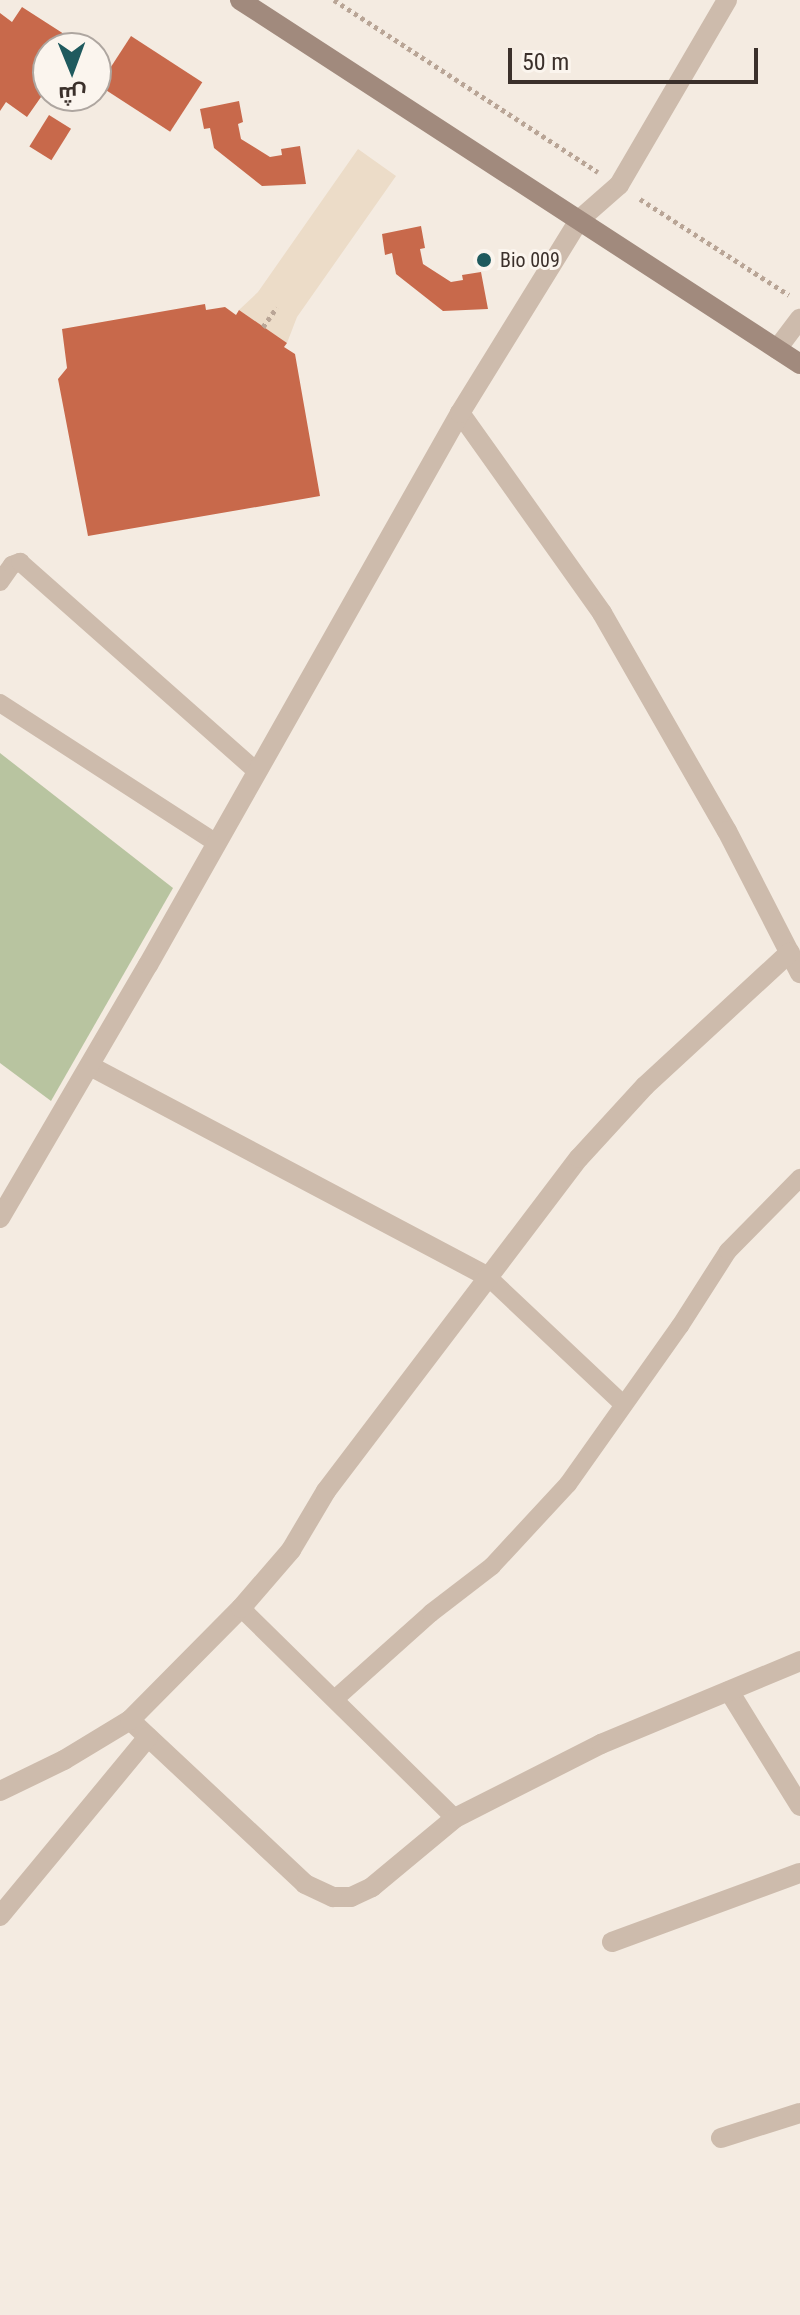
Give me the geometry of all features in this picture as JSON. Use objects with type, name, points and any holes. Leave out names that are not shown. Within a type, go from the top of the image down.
[{"type":"main road","points":[[240,0],[800,364]]},
{"type":"street","points":[[0,1218],[90,1066],[460,413],[579,220],[619,185],[725,1]]},
{"type":"street","points":[[777,349],[800,319]]},
{"type":"street","points":[[460,413],[602,613],[727,831],[800,973]]},
{"type":"street","points":[[0,1791],[64,1760],[130,1720],[241,1608],[291,1550],[326,1491],[579,1158],[636,1097],[790,952]]},
{"type":"street","points":[[90,1066],[487,1276]]},
{"type":"street","points":[[130,1720],[305,1884],[333,1897],[351,1897],[372,1887],[455,1818],[601,1744],[800,1661]]},
{"type":"street","points":[[729,1691],[800,1806]]},
{"type":"street","points":[[0,1916],[148,1737]]},
{"type":"street","points":[[612,1942],[800,1873]]},
{"type":"street","points":[[721,2138],[800,2113]]},
{"type":"lane","points":[[0,582],[12,565],[20,562],[256,771]]},
{"type":"lane","points":[[0,703],[216,843]]},
{"type":"lane","points":[[336,1698],[431,1613],[492,1566],[568,1484],[680,1326],[728,1251],[800,1178]]},
{"type":"lane","points":[[487,1276],[623,1404]]},
{"type":"lane","points":[[241,1608],[455,1818]]},
{"type":"path","points":[[334,0],[800,302]]},
{"type":"path","points":[[263,327],[277,307]]},
{"type":"green space","points":[[0,753],[173,888],[51,1101],[0,1063]]},
{"type":"shaded area","points":[[358,149],[396,176],[297,317],[287,343],[239,310],[258,292]]},
{"type":"building","points":[[22,7],[61,32],[32,32],[32,110],[27,117],[6,102],[0,111],[0,13],[12,22]]},
{"type":"building","points":[[131,36],[202,82],[170,132],[112,94],[112,65]]},
{"type":"building","points":[[239,101],[243,122],[238,124],[241,139],[270,157],[282,155],[281,149],[300,146],[306,184],[262,186],[214,148],[210,128],[204,129],[200,109]]},
{"type":"building","points":[[49,115],[71,129],[51,160],[29,146]]},
{"type":"building","points":[[421,226],[425,248],[420,249],[423,264],[451,282],[463,280],[462,275],[481,272],[488,309],[443,311],[396,274],[392,253],[385,255],[382,234]]},
{"type":"building","points":[[205,304],[206,310],[225,307],[236,315],[239,310],[287,343],[284,347],[295,354],[320,496],[88,536],[58,379],[67,368],[62,329]]},
{"type":"place","name":"Bio 009","points":[[484,260]]}]
